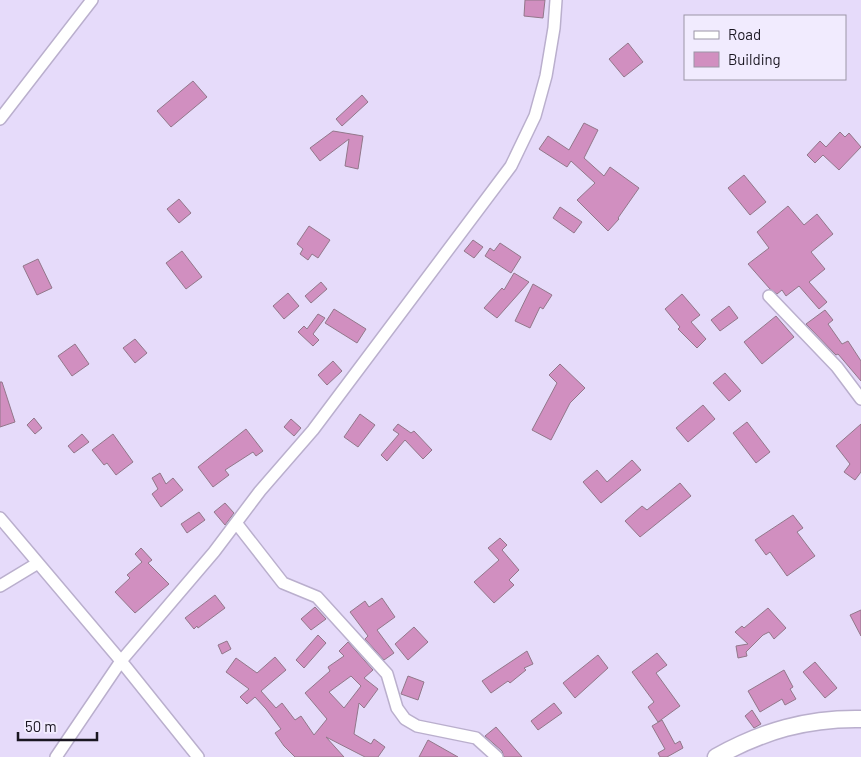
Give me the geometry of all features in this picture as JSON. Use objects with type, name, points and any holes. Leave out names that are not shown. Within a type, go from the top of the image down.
[{"type":"street","points":[[0,119],[92,0]]},
{"type":"street","points":[[56,757],[121,661],[237,524],[260,491],[313,430],[511,166],[535,116],[546,76],[554,28],[556,0]]},
{"type":"street","points":[[769,296],[837,367],[861,399]]},
{"type":"street","points":[[0,518],[121,661],[198,757]]},
{"type":"street","points":[[237,524],[284,583],[292,588],[308,592],[322,602],[387,674],[397,708],[406,719],[426,728],[476,738],[497,757]]},
{"type":"street","points":[[0,586],[38,563]]},
{"type":"street","points":[[716,757],[757,736],[800,723],[861,719]]},
{"type":"building","points":[[525,0],[545,0],[543,18],[524,16]]},
{"type":"building","points":[[628,43],[643,62],[624,77],[609,59]]},
{"type":"building","points":[[193,81],[207,97],[171,127],[157,111]]},
{"type":"building","points":[[362,95],[368,102],[342,126],[336,119]]},
{"type":"building","points":[[584,123],[598,130],[584,158],[604,176],[610,167],[639,188],[619,219],[608,231],[577,200],[595,183],[571,161],[567,167],[539,149],[548,136],[569,150]]},
{"type":"building","points":[[333,131],[363,136],[358,169],[345,166],[349,139],[320,161],[310,148]]},
{"type":"building","points":[[840,132],[845,137],[849,133],[861,147],[839,170],[823,155],[815,163],[807,155],[820,141],[826,147]]},
{"type":"building","points":[[744,175],[766,202],[750,215],[728,188]]},
{"type":"building","points":[[179,199],[191,213],[179,223],[167,209]]},
{"type":"building","points":[[788,206],[804,225],[817,214],[833,234],[811,252],[825,269],[809,282],[827,302],[819,309],[799,286],[786,296],[782,290],[777,294],[770,289],[748,264],[769,248],[757,232]]},
{"type":"building","points":[[560,207],[582,222],[574,233],[553,218]]},
{"type":"building","points":[[309,226],[330,240],[318,258],[312,254],[308,260],[300,254],[303,249],[297,244]]},
{"type":"building","points":[[473,240],[483,247],[474,258],[464,251]]},
{"type":"building","points":[[500,243],[521,257],[511,273],[485,256],[490,248],[494,251]]},
{"type":"building","points":[[182,251],[202,277],[186,289],[166,263]]},
{"type":"building","points":[[38,259],[52,288],[37,295],[23,266]]},
{"type":"building","points":[[514,273],[529,282],[497,318],[484,308],[502,288],[504,290]]},
{"type":"building","points":[[321,282],[327,289],[311,303],[305,296]]},
{"type":"building","points":[[533,284],[552,295],[543,309],[540,307],[530,328],[515,321]]},
{"type":"building","points":[[288,293],[299,306],[284,319],[273,306]]},
{"type":"building","points":[[682,294],[700,315],[691,322],[706,339],[697,348],[678,329],[680,327],[665,309]]},
{"type":"building","points":[[729,306],[738,318],[720,331],[711,320]]},
{"type":"building","points":[[334,309],[366,329],[357,343],[325,323]]},
{"type":"building","points":[[825,310],[833,320],[828,324],[842,344],[848,341],[861,361],[861,381],[838,354],[836,355],[806,324]]},
{"type":"building","points":[[318,314],[325,318],[313,334],[319,340],[313,346],[298,332],[304,326],[307,329]]},
{"type":"building","points":[[776,316],[794,337],[762,364],[744,342]]},
{"type":"building","points":[[135,339],[147,353],[135,363],[123,348]]},
{"type":"building","points":[[75,344],[89,364],[72,376],[58,356]]},
{"type":"building","points":[[333,361],[342,371],[327,385],[318,375]]},
{"type":"building","points":[[560,364],[585,388],[570,403],[551,440],[532,430],[557,383],[549,375]]},
{"type":"building","points":[[725,373],[741,391],[729,401],[713,383]]},
{"type":"building","points":[[0,382],[2,382],[15,422],[0,427]]},
{"type":"building","points":[[703,405],[715,419],[688,442],[676,428]]},
{"type":"building","points":[[360,414],[375,425],[358,447],[344,437]]},
{"type":"building","points":[[34,418],[42,428],[35,434],[27,425]]},
{"type":"building","points":[[291,419],[301,428],[294,436],[284,427]]},
{"type":"building","points":[[747,422],[770,452],[756,463],[733,433]]},
{"type":"building","points":[[398,424],[411,433],[414,431],[432,450],[423,459],[405,440],[387,461],[381,455],[399,434],[393,430]]},
{"type":"building","points":[[861,424],[861,472],[855,480],[844,472],[850,464],[836,446]]},
{"type":"building","points":[[246,429],[263,451],[256,456],[253,452],[225,470],[229,475],[213,487],[198,467]]},
{"type":"building","points":[[82,434],[89,442],[74,453],[68,446]]},
{"type":"building","points":[[113,434],[133,462],[116,475],[107,463],[104,465],[92,450]]},
{"type":"building","points":[[632,460],[641,470],[601,503],[583,482],[597,470],[607,482]]},
{"type":"building","points":[[160,473],[166,484],[173,478],[183,490],[161,507],[152,494],[158,489],[152,478]]},
{"type":"building","points":[[680,483],[691,496],[640,537],[625,521],[642,506],[647,510]]},
{"type":"building","points":[[225,503],[234,513],[225,525],[214,512]]},
{"type":"building","points":[[199,512],[205,520],[187,533],[181,524]]},
{"type":"building","points":[[793,515],[803,528],[797,532],[815,556],[787,576],[770,552],[766,555],[755,540]]},
{"type":"building","points":[[500,538],[507,545],[502,550],[519,570],[509,580],[514,585],[494,603],[474,582],[499,560],[488,548]]},
{"type":"building","points":[[141,548],[152,560],[148,563],[169,584],[135,613],[115,592],[130,578],[127,575],[142,562],[135,554]]},
{"type":"building","points":[[215,595],[225,608],[194,629],[185,618]]},
{"type":"building","points":[[382,598],[395,617],[377,630],[394,653],[384,660],[365,639],[368,636],[350,612],[365,601],[369,607]]},
{"type":"building","points":[[315,607],[326,619],[311,630],[301,619]]},
{"type":"building","points":[[768,608],[786,628],[774,639],[769,632],[763,635],[746,652],[747,656],[738,658],[736,646],[748,644],[735,632],[742,626],[744,628]]},
{"type":"building","points":[[861,610],[861,636],[850,615]]},
{"type":"building","points":[[414,627],[428,642],[408,660],[395,644]]},
{"type":"building","points":[[318,635],[326,643],[304,668],[296,660]]},
{"type":"building","points":[[227,641],[231,649],[222,654],[218,645]]},
{"type":"building","points":[[348,642],[373,670],[364,678],[378,689],[364,708],[359,703],[354,734],[371,744],[374,739],[385,747],[378,757],[365,757],[326,737],[344,757],[295,757],[275,733],[281,729],[266,709],[255,697],[247,704],[240,697],[249,689],[226,672],[236,658],[257,673],[275,657],[286,670],[261,691],[276,708],[282,703],[295,720],[301,716],[314,735],[327,719],[305,693],[330,671],[328,667],[344,656],[339,651]],"holes":[[[351,676],[361,686],[344,708],[329,692]]]},
{"type":"building","points":[[527,651],[533,664],[524,668],[526,670],[510,683],[508,681],[491,693],[482,681]]},
{"type":"building","points":[[657,653],[667,665],[656,673],[680,706],[658,722],[648,707],[654,702],[632,672]]},
{"type":"building","points":[[598,655],[608,668],[575,698],[563,683]]},
{"type":"building","points":[[815,662],[837,688],[825,698],[803,672]]},
{"type":"building","points":[[784,670],[793,687],[790,689],[796,699],[785,705],[782,699],[760,712],[748,691]]},
{"type":"building","points":[[408,676],[424,682],[418,700],[401,694]]},
{"type":"building","points":[[554,703],[562,713],[538,730],[531,721]]},
{"type":"building","points":[[752,710],[761,724],[754,728],[745,716]]},
{"type":"building","points":[[662,720],[675,744],[680,741],[683,748],[667,757],[660,757],[658,753],[665,749],[652,726]]},
{"type":"building","points":[[496,727],[522,757],[504,757],[502,751],[485,736]]},
{"type":"building","points":[[428,740],[458,757],[419,757]]}]
